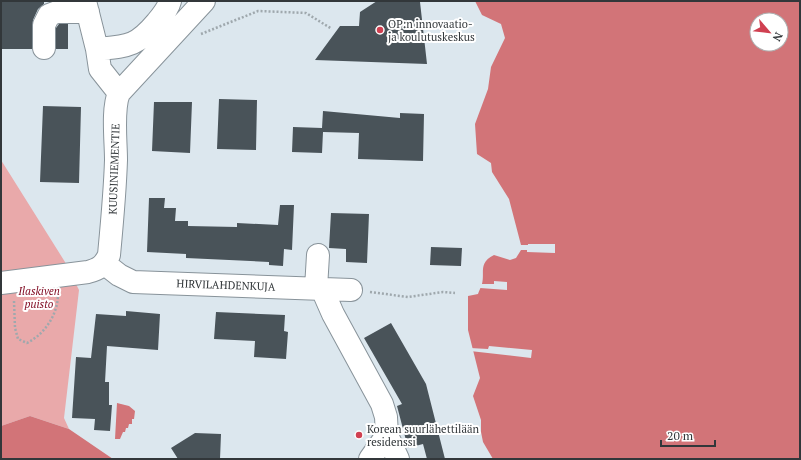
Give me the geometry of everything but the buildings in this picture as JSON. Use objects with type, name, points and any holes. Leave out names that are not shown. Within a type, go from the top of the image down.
[{"type":"street","points":[[97,49],[127,46],[138,42],[159,20],[170,1]]},
{"type":"street","points":[[44,48],[44,25],[49,15],[57,12],[86,7],[97,49],[100,69],[119,93],[204,1]]},
{"type":"street","name":"KUUSINIEMENTIE","points":[[105,264],[109,255],[122,126],[115,103],[119,93]]},
{"type":"street","points":[[318,255],[319,289],[382,404],[386,416],[387,435],[398,459]]},
{"type":"street","points":[[7,289],[98,270],[105,264]]},
{"type":"street","name":"HIRVILAHDENKUJA","points":[[105,264],[119,275],[134,282],[351,290]]},
{"type":"street","points":[[370,459],[387,435]]},
{"type":"path","points":[[197,31],[201,34],[258,11],[306,13],[332,29]]},
{"type":"path","points":[[7,289],[18,339],[27,342],[39,335],[48,326],[58,302],[58,288]]},
{"type":"path","points":[[351,290],[408,297],[443,292],[455,293]]},
{"type":"green space","name":"Ilaskiven puisto","points":[[1,160],[65,262],[79,290],[64,418],[69,429],[30,416],[1,426]]},
{"type":"shaded area","points":[[475,1],[800,1],[800,459],[493,459],[483,442],[481,420],[473,396],[480,378],[468,330],[468,296],[478,294],[483,280],[483,268],[489,258],[494,255],[510,260],[516,258],[521,250],[509,199],[492,172],[491,163],[477,154],[475,124],[488,89],[491,67],[505,38],[501,24],[482,15]]},
{"type":"shaded area","points":[[117,403],[129,406],[135,411],[132,424],[129,424],[128,428],[126,428],[125,432],[123,432],[120,439],[115,439]]},
{"type":"shaded area","points":[[30,416],[69,429],[113,459],[1,459],[1,426]]},
{"type":"pier","points":[[555,244],[555,253],[527,252],[527,250],[521,250],[521,245]]},
{"type":"pier","points":[[494,281],[507,282],[507,290],[480,288],[480,284],[494,284]]},
{"type":"pier","points":[[489,346],[532,350],[531,358],[470,351],[470,348],[488,349]]},
{"type":"place","name":"OP:n innovaatio- ja koulutuskeskus","points":[[380,30]]},
{"type":"place","name":"Korean suurlähettilään residenssi","points":[[359,435]]}]
